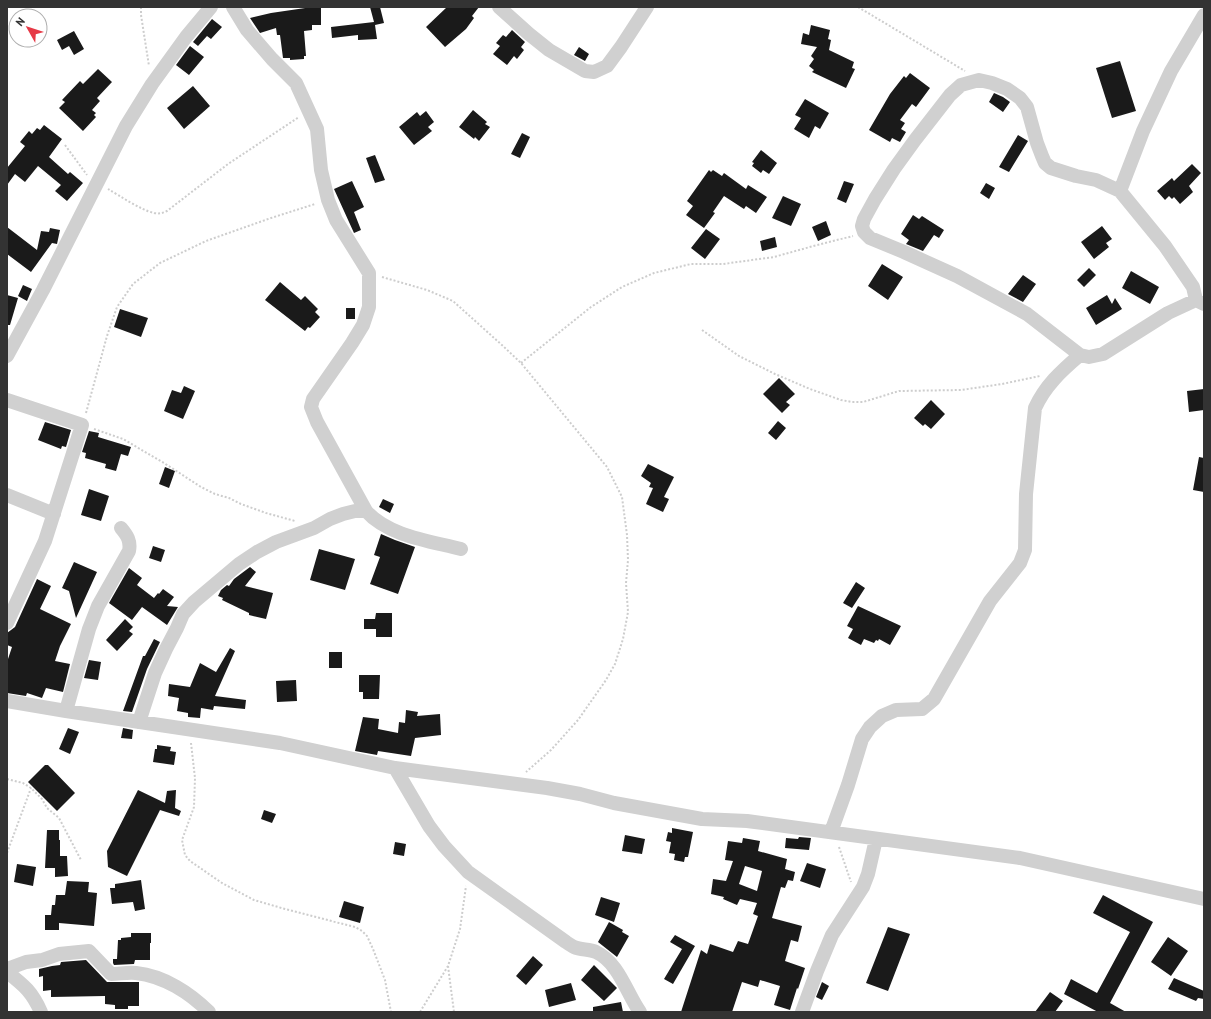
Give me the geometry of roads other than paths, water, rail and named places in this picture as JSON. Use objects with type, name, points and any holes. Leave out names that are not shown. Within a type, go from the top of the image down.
[{"type":"street","points":[[7,356],[43,290],[126,126],[152,84],[210,7]]},
{"type":"street","points":[[233,7],[247,30],[272,59],[296,83],[317,129],[321,170],[328,200],[336,220],[369,273],[368,307],[363,325],[313,399],[311,407],[320,428],[366,511],[373,519],[392,531],[461,549]]},
{"type":"street","points":[[499,7],[528,34],[549,50],[585,71],[594,72],[607,66],[647,7]]},
{"type":"street","points":[[1120,191],[1142,131],[1170,71],[1204,16]]},
{"type":"street","points":[[979,80],[1007,89],[1024,102],[1027,107],[1042,156],[1051,168],[1076,176],[1096,180],[1120,191],[1165,246],[1193,288],[1200,302],[1168,313],[1103,354],[1089,357],[1080,355],[1027,314],[957,276],[870,238],[864,232],[862,226],[874,199],[915,140],[950,95],[961,85],[979,80]]},
{"type":"street","points":[[831,832],[848,786],[862,739],[870,726],[882,716],[896,710],[922,709],[934,699],[990,601],[1020,563],[1025,550],[1026,494],[1035,408],[1049,384],[1061,371],[1080,355]]},
{"type":"street","points":[[7,400],[82,425],[45,541],[7,623]]},
{"type":"street","points":[[7,495],[54,514]]},
{"type":"street","points":[[139,722],[155,673],[166,649],[183,614],[194,602],[239,564],[257,552],[276,542],[314,528],[343,514],[355,511],[366,511]]},
{"type":"street","points":[[66,711],[89,629],[98,606],[129,551],[130,547],[128,538],[121,528]]},
{"type":"street","points":[[7,701],[280,743],[395,768],[554,789],[614,803],[702,819],[747,821],[1020,858],[1204,899]]},
{"type":"street","points":[[395,768],[429,826],[444,846],[468,872],[574,948],[596,952],[607,959],[616,970],[640,1012]]},
{"type":"street","points":[[802,1012],[832,935],[864,887],[876,839]]},
{"type":"street","points":[[7,969],[26,962],[42,960],[59,954],[89,951],[111,974],[136,973],[164,980],[188,994],[209,1012]]},
{"type":"street","points":[[7,972],[26,987],[35,999],[41,1012]]}]
